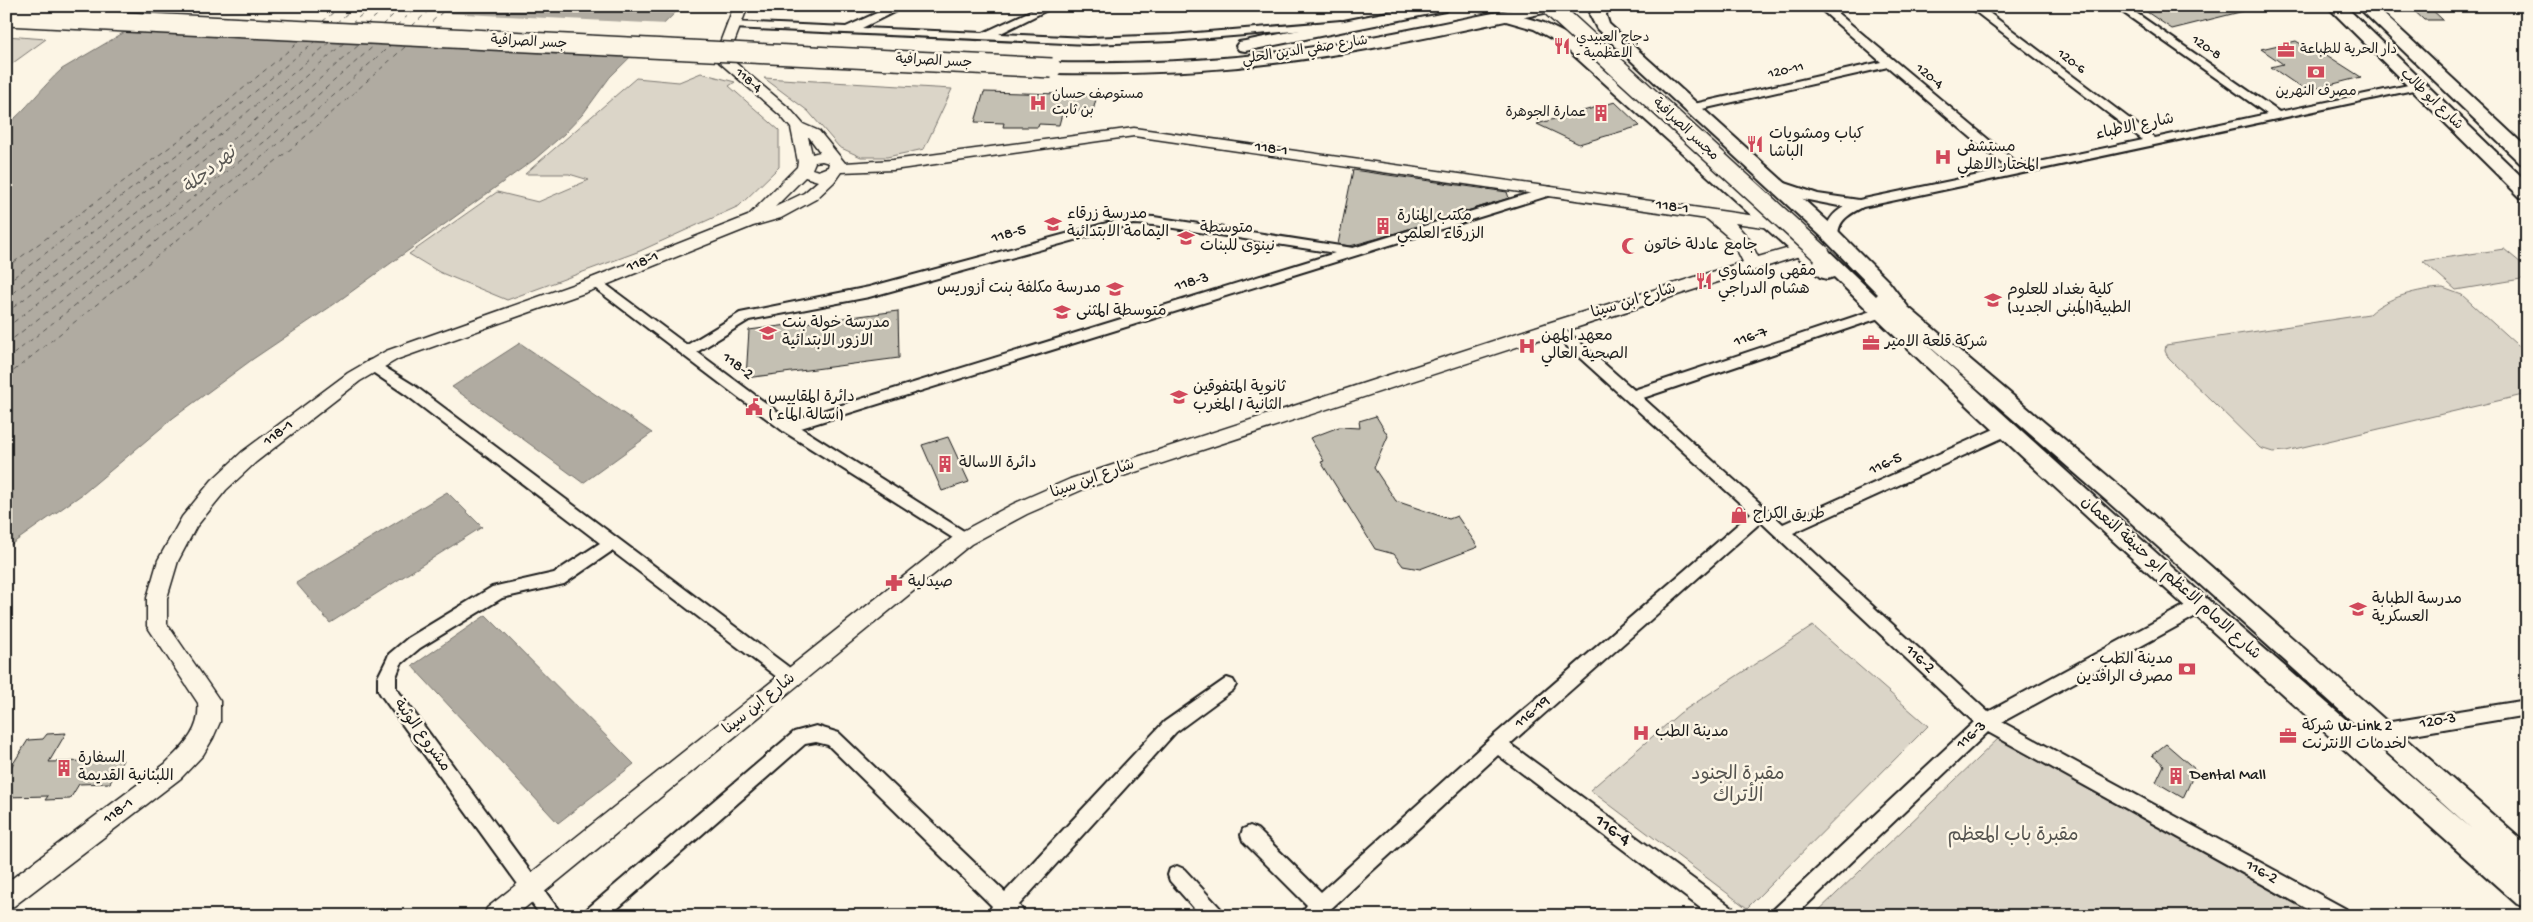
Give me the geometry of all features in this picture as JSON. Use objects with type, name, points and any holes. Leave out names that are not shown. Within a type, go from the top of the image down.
[{"type":"main road","name":"شارع صفي الدين الحلي","points":[[1052,68],[1137,61],[1220,50],[1300,36],[1445,6]]},
{"type":"main road","name":"مجسر الصرافية","points":[[1550,6],[1828,247]]},
{"type":"main road","name":"شارع صفي الدين الحلي","points":[[1052,68],[1133,69],[1216,64],[1312,52],[1554,6]]},
{"type":"main road","name":"مجسر الصرافية","points":[[1562,6],[1828,247]]},
{"type":"main road","points":[[1600,6],[1598,15],[1602,26],[1689,108],[1774,183],[1828,247]]},
{"type":"main road","name":"شارع ابو طالب","points":[[2336,6],[2527,193]]},
{"type":"main road","name":"شارع ابو طالب","points":[[2365,6],[2527,159]]},
{"type":"main road","name":"جسر الصرافية","points":[[6,16],[1052,68]]},
{"type":"main road","points":[[1504,16],[1527,22],[1558,35],[1628,94],[1800,250],[1892,316]]},
{"type":"main road","points":[[1558,35],[1560,28],[1572,22],[1584,21],[1602,26]]},
{"type":"main road","points":[[2468,135],[2500,134]]},
{"type":"main road","name":"شارع الامام الاعظم ابو حنيفة النعمان","points":[[1828,247],[1892,316],[2006,430],[2198,606],[2527,895]]},
{"type":"main road","name":"شارع الامام الاعظم ابو حنيفة النعمان","points":[[1892,316],[2115,496],[2527,862]]},
{"type":"street","name":"118-4","points":[[741,6],[723,52],[726,62],[785,112],[798,127],[814,134],[834,165]]},
{"type":"street","points":[[846,31],[901,6]]},
{"type":"street","points":[[981,38],[1050,6]]},
{"type":"street","name":"120-4","points":[[1822,6],[2018,170]]},
{"type":"street","name":"120-6","points":[[1973,6],[2152,141]]},
{"type":"street","name":"120-8","points":[[2119,6],[2276,115]]},
{"type":"street","points":[[732,25],[981,38],[1116,40],[1367,22]]},
{"type":"street","name":"120-11","points":[[1689,108],[1890,63]]},
{"type":"street","name":"شارع الاطباء","points":[[1859,204],[2418,86]]},
{"type":"street","name":"118-4","points":[[798,127],[805,165]]},
{"type":"street","name":"118-1","points":[[6,898],[173,771],[196,747],[212,714],[209,701],[158,626],[157,598],[168,560],[190,522],[225,480],[249,457],[373,365],[392,355],[595,283],[747,222],[775,214],[810,196],[829,180],[834,165],[860,168],[893,165],[1134,132],[1705,212],[1770,223]]},
{"type":"street","points":[[747,222],[783,192],[805,165],[816,157],[834,165]]},
{"type":"street","points":[[810,196],[893,165]]},
{"type":"street","points":[[1774,183],[1807,197],[1829,202],[1859,204]]},
{"type":"street","name":"118-3","points":[[788,427],[1550,191]]},
{"type":"street","name":"118-1","points":[[1705,212],[1725,205],[1736,192]]},
{"type":"street","points":[[1828,247],[1831,227],[1836,218],[1859,204]]},
{"type":"street","name":"118-1","points":[[1705,212],[1724,222],[1737,234],[1746,247],[1752,266]]},
{"type":"street","name":"118-5","points":[[687,351],[745,316],[869,292],[1133,220],[1154,221],[1352,252]]},
{"type":"street","name":"شارع ابن سينا","points":[[496,916],[964,539],[1020,509],[1077,484],[1554,326],[1800,250]]},
{"type":"street","name":"118-2","points":[[595,283],[788,427],[964,539]]},
{"type":"street","name":"116-7","points":[[1633,396],[1892,316]]},
{"type":"street","name":"116-2","points":[[1554,326],[1633,396],[1986,722],[2339,916]]},
{"type":"street","points":[[373,365],[410,390],[792,679]]},
{"type":"street","name":"116-5","points":[[1781,532],[2006,430]]},
{"type":"street","name":"116-19","points":[[1315,910],[1497,744],[1760,514]]},
{"type":"street","name":"مشروع الوثبة","points":[[553,916],[388,690],[387,677],[395,659],[414,643],[498,592],[558,579],[612,543]]},
{"type":"street","name":"116-3","points":[[1790,912],[1986,722],[2198,606]]},
{"type":"street","points":[[594,916],[800,737],[816,734],[833,738],[1006,912],[1170,727],[1227,685]]},
{"type":"street","name":"120-3","points":[[2348,737],[2527,706]]},
{"type":"street","name":"116-4","points":[[1497,744],[1727,916]]},
{"type":"street","points":[[1250,835],[1315,910]]},
{"type":"street","points":[[1177,875],[1214,916]]},
{"type":"green space","points":[[6,36],[46,39],[6,68]]},
{"type":"green space","points":[[701,73],[735,82],[729,86],[779,130],[779,167],[739,206],[640,251],[507,300],[439,272],[409,254],[497,192],[538,202],[589,180],[569,174],[525,174],[636,78],[679,82]]},
{"type":"green space","points":[[764,78],[952,89],[924,149],[887,157],[861,157],[839,147],[808,111]]},
{"type":"green space","points":[[2504,249],[2527,268],[2527,278],[2456,290],[2423,261]]},
{"type":"green space","points":[[2443,288],[2462,295],[2527,354],[2527,394],[2286,451],[2273,452],[2260,448],[2169,359],[2165,351],[2166,345],[2369,314],[2385,303],[2404,295]]},
{"type":"green space","name":"مقبرة الجنود الأتراك","points":[[1813,626],[1928,726],[1747,908],[1590,790],[1680,713]]},
{"type":"green space","name":"مقبرة باب المعظم","points":[[2000,737],[2324,916],[1813,916]]},
{"type":"water","name":"نهر دجلة","points":[[169,6],[682,6],[610,77],[583,114],[564,134],[535,159],[333,305],[253,359],[173,418],[84,493],[6,548],[6,126],[62,69]]},
{"type":"water","points":[[520,343],[652,433],[583,483],[452,387]]},
{"type":"water","points":[[447,492],[482,527],[330,623],[296,583]]},
{"type":"water","points":[[486,615],[634,764],[558,823],[412,666]]},
{"type":"pier","points":[[163,6],[302,6],[667,24],[650,39],[147,15]]},
{"type":"building","points":[[2138,6],[2243,6],[2244,11],[2172,29]]},
{"type":"building","points":[[2409,6],[2428,6],[2443,20],[2424,20]]},
{"type":"building","name":"مصرف النهرين","points":[[2296,41],[2319,55],[2325,54],[2361,77],[2306,91],[2271,67],[2283,64],[2261,49]]},
{"type":"building","name":"مستوصف حسان بن ثابت","points":[[984,92],[1097,95],[1093,111],[1063,110],[1059,125],[1039,124],[1038,127],[1003,127],[1004,123],[975,122]]},
{"type":"building","name":"عمارة الجوهرة","points":[[1615,102],[1640,126],[1579,144],[1537,124]]},
{"type":"building","name":"مكتب المنارة الزرقاء العلمي","points":[[1353,170],[1507,192],[1509,198],[1350,246],[1338,244]]},
{"type":"building","points":[[898,311],[899,358],[746,378],[749,330]]},
{"type":"building","points":[[1376,416],[1388,436],[1374,468],[1396,501],[1449,519],[1457,516],[1478,547],[1420,569],[1403,566],[1394,554],[1375,549],[1321,462],[1324,461],[1310,438],[1339,427],[1360,428],[1359,421]]},
{"type":"building","name":"دائرة الاسالة","points":[[948,437],[969,482],[942,491],[922,445]]},
{"type":"building","name":"السفارة اللبنانية القديمة","points":[[66,733],[49,762],[123,760],[110,783],[79,784],[70,799],[45,800],[48,796],[6,797],[6,775],[28,740],[43,739],[47,734]]},
{"type":"building","name":"Dental Mall","points":[[2166,744],[2196,770],[2183,798],[2156,782],[2164,765],[2152,755]]},
{"type":"ferry route","points":[[322,22],[341,6]]},
{"type":"ferry route","points":[[336,23],[356,6]]},
{"type":"ferry route","points":[[351,24],[372,6]]},
{"type":"ferry route","points":[[366,25],[387,6]]},
{"type":"ferry route","points":[[382,25],[403,6]]},
{"type":"ferry route","points":[[396,26],[419,6]]},
{"type":"ferry route","points":[[412,26],[434,6]]},
{"type":"ferry route","points":[[425,28],[449,6]]},
{"type":"ferry route","points":[[6,268],[197,127],[300,41]]},
{"type":"ferry route","points":[[6,283],[211,129],[315,41]]},
{"type":"ferry route","points":[[6,298],[225,131],[331,41]]},
{"type":"ferry route","points":[[6,313],[239,134],[345,42]]},
{"type":"ferry route","points":[[6,328],[254,136],[360,44]]},
{"type":"ferry route","points":[[6,344],[268,139],[376,44]]},
{"type":"ferry route","points":[[6,360],[282,141],[392,44]]},
{"type":"ferry route","points":[[6,377],[297,144],[406,46]]},
{"type":"place","name":"دجاج العبيدي - الاعظمية","points":[[1562,46]]},
{"type":"place","name":"دار الحرية للطباعة","points":[[2286,50]]},
{"type":"place","name":"مصرف النهرين","points":[[2316,72]]},
{"type":"place","name":"مستوصف حسان بن ثابت","points":[[1038,103]]},
{"type":"place","name":"عمارة الجوهرة","points":[[1601,113]]},
{"type":"place","name":"كباب ومشويات الباشا","points":[[1755,144]]},
{"type":"place","name":"مستشفى المختار الاهلي","points":[[1943,157]]},
{"type":"place","name":"مدرسة زرقاء اليمامة الابتدائية","points":[[1053,224]]},
{"type":"place","name":"مكتب المنارة الزرقاء العلمي","points":[[1383,226]]},
{"type":"place","name":"متوسطة نينوى للبنات","points":[[1186,238]]},
{"type":"place","name":"جامع عادلة خاتون","points":[[1630,246]]},
{"type":"place","name":"مقهى وامشاوي هشام الدراجي","points":[[1704,281]]},
{"type":"place","name":"مدرسة مكلفة بنت أزوريس","points":[[1115,289]]},
{"type":"place","name":"كلية بغداد للعلوم الطبية(المبنى الجديد)","points":[[1993,300]]},
{"type":"place","name":"متوسطة المثنى","points":[[1062,312]]},
{"type":"place","name":"مدرسة خولة بنت الازور الابتدائية","points":[[768,333]]},
{"type":"place","name":"شركة قلعة الامير","points":[[1871,343]]},
{"type":"place","name":"معهد المهن الصحية العالي","points":[[1527,346]]},
{"type":"place","name":"ثانوية المتفوقين الثانية / المغرب","points":[[1179,397]]},
{"type":"place","name":"دائرة المقاييس ( اسالة الماء)","points":[[754,407]]},
{"type":"place","name":"دائرة الاسالة","points":[[945,464]]},
{"type":"place","name":"طريق الكراج","points":[[1739,515]]},
{"type":"place","name":"صيدلية","points":[[894,583]]},
{"type":"place","name":"مدرسة الطبابة العسكرية","points":[[2358,609]]},
{"type":"place","name":"مدينة الطب ٠ مصرف الرافدين","points":[[2187,669]]},
{"type":"place","name":"مدينة الطب","points":[[1641,733]]},
{"type":"place","name":"شركة W-Link 2 لخدمات الانترنت","points":[[2288,736]]},
{"type":"place","name":"السفارة اللبنانية القديمة","points":[[64,768]]},
{"type":"place","name":"Dental Mall","points":[[2176,776]]}]
